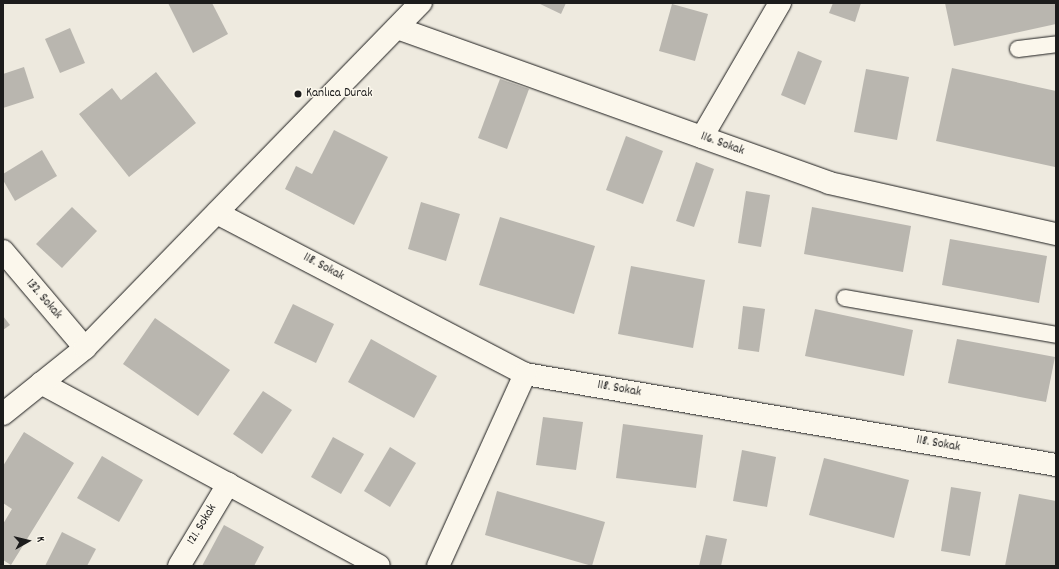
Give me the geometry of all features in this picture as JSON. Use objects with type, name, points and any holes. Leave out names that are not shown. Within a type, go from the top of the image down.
[{"type":"street","points":[[3,414],[85,348],[421,3]]},
{"type":"street","points":[[702,137],[780,3]]},
{"type":"street","name":"116. Sokak","points":[[397,28],[829,183],[1056,234]]},
{"type":"street","name":"118. Sokak","points":[[217,213],[525,374],[1056,465]]},
{"type":"street","name":"132. Sokak","points":[[3,251],[85,348]]},
{"type":"street","points":[[438,566],[525,374]]},
{"type":"street","points":[[41,383],[379,566]]},
{"type":"street","name":"121. Sokak","points":[[178,566],[228,484]]},
{"type":"lane","points":[[1018,48],[1056,44]]},
{"type":"lane","points":[[845,298],[1056,335]]},
{"type":"building","points":[[168,3],[212,3],[228,34],[193,53]]},
{"type":"building","points":[[538,3],[566,3],[561,14]]},
{"type":"building","points":[[833,3],[861,3],[855,22],[829,13]]},
{"type":"building","points":[[945,3],[1056,3],[1056,24],[954,46]]},
{"type":"building","points":[[672,4],[708,14],[695,61],[659,51]]},
{"type":"building","points":[[70,28],[85,63],[60,73],[45,39]]},
{"type":"building","points":[[798,51],[822,61],[805,105],[781,95]]},
{"type":"building","points":[[24,67],[34,98],[3,108],[3,74]]},
{"type":"building","points":[[952,68],[1056,91],[1055,167],[936,141]]},
{"type":"building","points":[[866,69],[909,77],[897,140],[854,132]]},
{"type":"building","points":[[156,72],[196,123],[129,177],[79,114],[112,88],[121,100]]},
{"type":"building","points":[[500,79],[529,89],[507,149],[478,138]]},
{"type":"building","points":[[334,130],[388,157],[354,225],[285,189],[296,166],[312,174]]},
{"type":"building","points":[[626,136],[663,151],[643,204],[606,190]]},
{"type":"building","points":[[42,150],[57,176],[15,201],[3,180],[3,174]]},
{"type":"building","points":[[696,162],[714,169],[694,227],[676,221]]},
{"type":"building","points":[[746,191],[770,195],[761,247],[738,243]]},
{"type":"building","points":[[421,202],[460,214],[446,261],[408,249]]},
{"type":"building","points":[[72,207],[97,231],[62,268],[36,244]]},
{"type":"building","points":[[812,207],[911,226],[903,272],[804,254]]},
{"type":"building","points":[[500,217],[595,246],[574,314],[479,285]]},
{"type":"building","points":[[950,239],[1047,256],[1039,303],[942,285]]},
{"type":"building","points":[[631,266],[705,280],[693,348],[618,334]]},
{"type":"building","points":[[293,304],[334,324],[316,363],[274,343]]},
{"type":"building","points":[[743,306],[765,309],[759,352],[738,349]]},
{"type":"building","points":[[815,309],[913,330],[904,376],[805,356]]},
{"type":"building","points":[[3,316],[10,325],[3,330]]},
{"type":"building","points":[[155,318],[230,370],[198,416],[123,364]]},
{"type":"building","points":[[371,339],[437,376],[414,418],[348,382]]},
{"type":"building","points":[[957,339],[1055,357],[1046,402],[948,383]]},
{"type":"building","points":[[263,391],[292,410],[262,454],[233,434]]},
{"type":"building","points":[[543,417],[583,422],[576,470],[536,465]]},
{"type":"building","points":[[623,424],[703,435],[696,488],[616,478]]},
{"type":"building","points":[[24,432],[74,463],[11,565],[3,560],[3,524],[12,509],[3,503],[3,466]]},
{"type":"building","points":[[333,437],[364,454],[341,494],[311,477]]},
{"type":"building","points":[[390,447],[416,463],[390,507],[364,491]]},
{"type":"building","points":[[742,450],[776,457],[767,507],[733,501]]},
{"type":"building","points":[[102,456],[143,480],[119,522],[77,498]]},
{"type":"building","points":[[824,458],[909,480],[894,538],[809,515]]},
{"type":"building","points":[[951,487],[981,492],[970,556],[941,551]]},
{"type":"building","points":[[497,491],[605,522],[592,566],[485,535]]},
{"type":"building","points":[[1019,494],[1056,501],[1056,566],[1005,566]]},
{"type":"building","points":[[224,525],[264,547],[254,566],[202,566]]},
{"type":"building","points":[[62,532],[96,549],[87,566],[45,566]]},
{"type":"building","points":[[706,535],[727,539],[721,566],[699,566]]},
{"type":"place","name":"Kanlıca Durak","points":[[298,94]]}]
